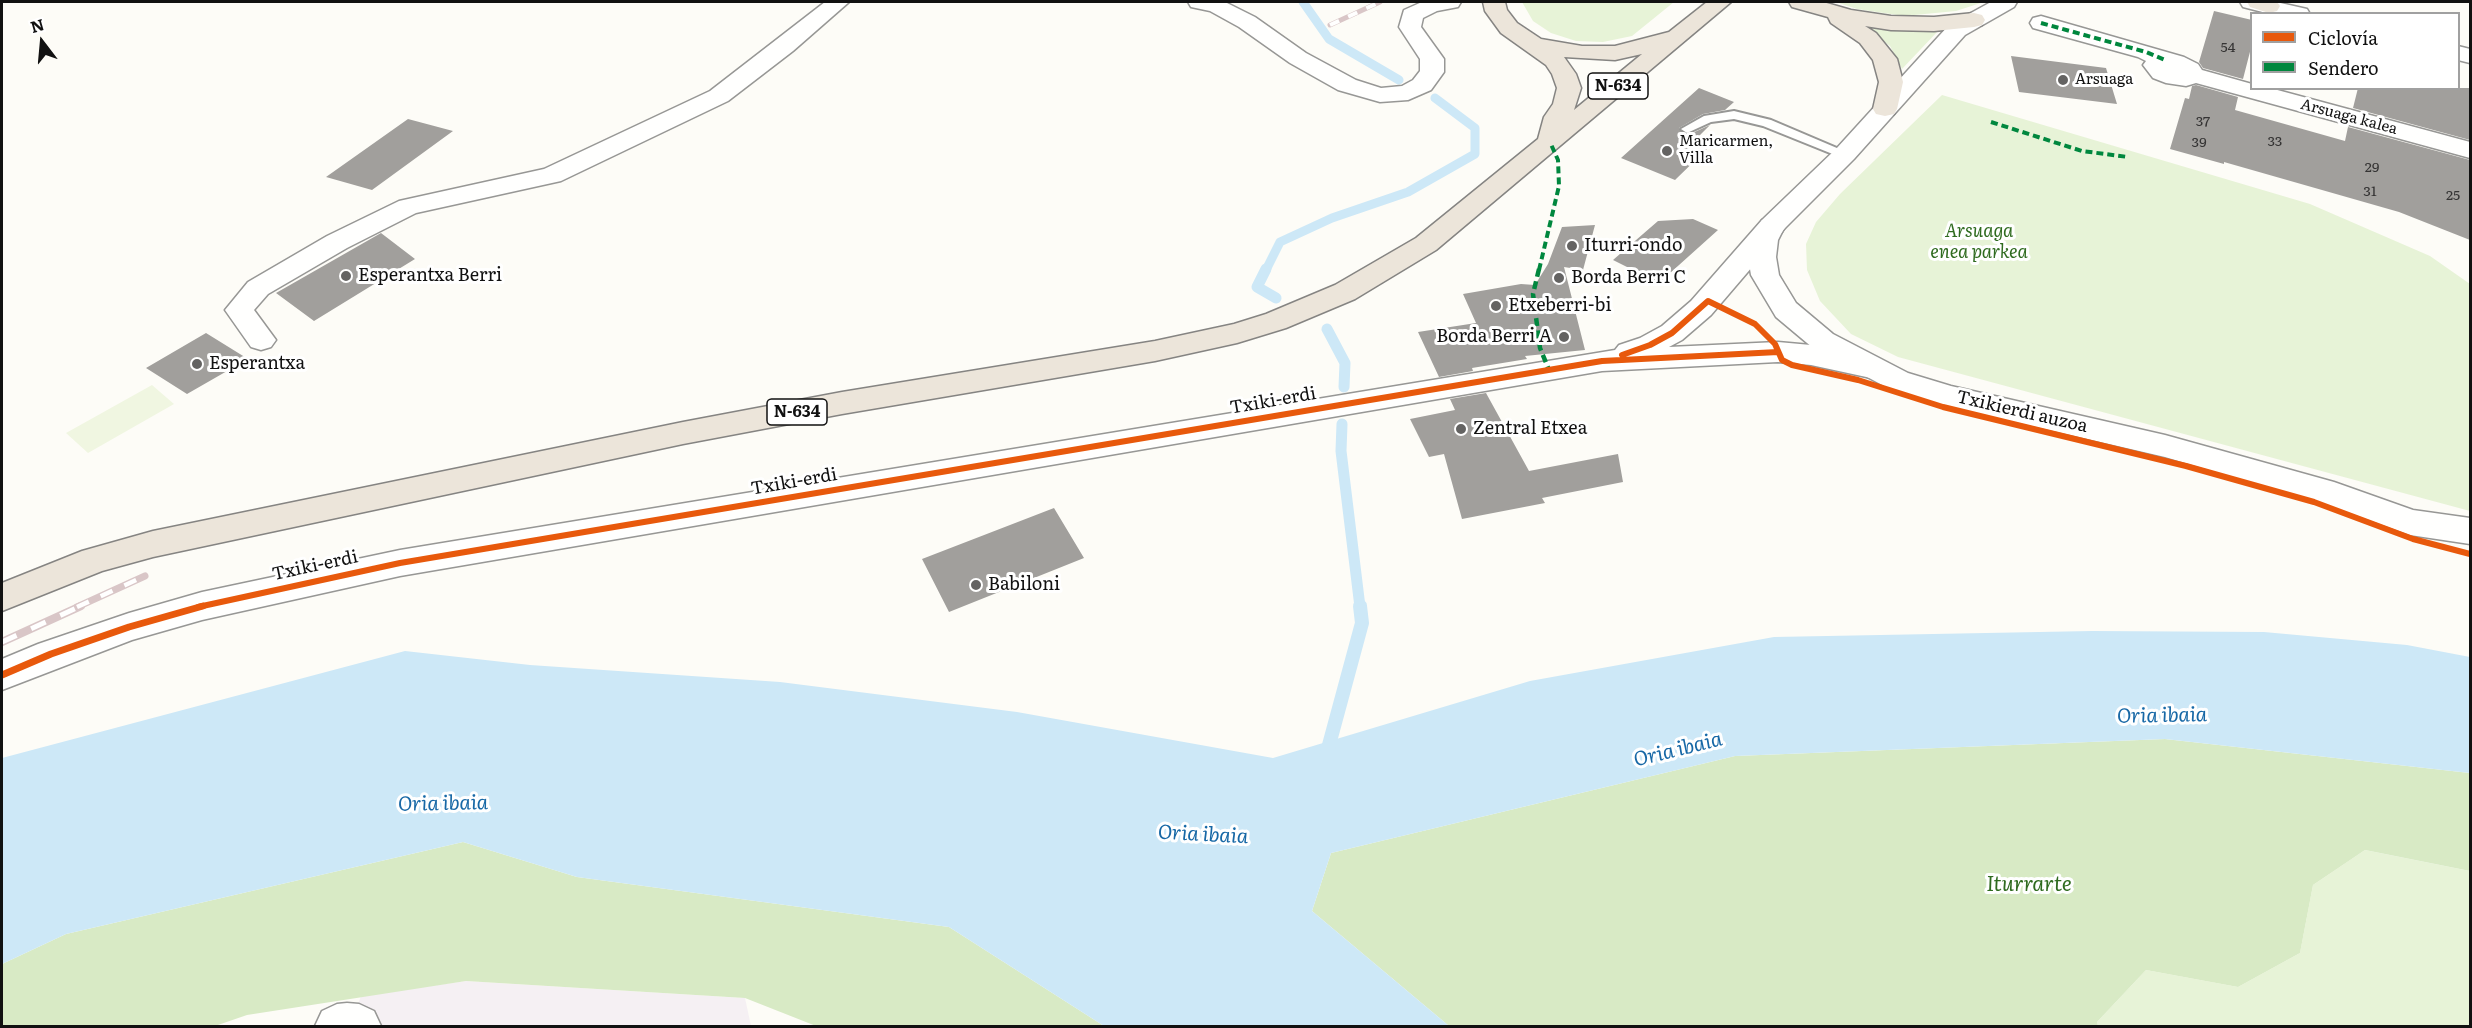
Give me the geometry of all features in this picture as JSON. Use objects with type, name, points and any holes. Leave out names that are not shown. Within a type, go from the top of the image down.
[{"type":"highway","points":[[1494,2],[1496,11],[1509,28],[1554,60],[1564,74],[1569,88],[1565,105],[1556,117],[1550,142]]},
{"type":"highway","name":"N-634","points":[[2,597],[84,564],[153,544],[683,433],[1155,351],[1237,333],[1311,307],[1345,292],[1426,244],[1720,2]]},
{"type":"highway","points":[[1800,2],[1827,11],[1902,24],[1974,20]]},
{"type":"highway","points":[[1827,11],[1868,38],[1885,59],[1891,82],[1885,109]]},
{"type":"highway","points":[[1533,44],[1566,51],[1615,53],[1644,47],[1687,30]]},
{"type":"street","points":[[261,340],[239,310],[258,288],[267,282],[337,242],[408,207],[552,175],[647,132],[719,96],[838,2]]},
{"type":"street","points":[[1199,2],[1217,6],[1247,22],[1298,58],[1347,85],[1380,95],[1408,93],[1422,85],[1432,72],[1432,59],[1410,27],[1412,15],[1430,6],[1450,2]]},
{"type":"street","name":"Txikierdi auzoa","points":[[2006,2],[1957,30],[1845,154],[1772,226],[1764,240],[1762,257],[1765,275],[1774,293],[1803,326],[1831,346],[1897,380],[1950,396],[2165,446],[2334,494],[2410,522],[2470,531]]},
{"type":"street","points":[[2259,3],[2293,12]]},
{"type":"street","name":"Arsuaga kalea","points":[[2041,23],[2146,51],[2165,60],[2182,64],[2190,69],[2192,75],[2470,150]]},
{"type":"street","points":[[1602,361],[1650,345],[1672,333],[1708,301],[1772,226]]},
{"type":"street","points":[[1602,361],[1778,352],[1871,368]]},
{"type":"street","name":"Txiki-erdi","points":[[2,675],[51,654],[181,612],[400,563],[1602,361]]},
{"type":"street","points":[[337,1026],[359,1026]]},
{"type":"lane","points":[[1687,129],[1708,119],[1734,115],[1767,123],[1845,154]]},
{"type":"shaded area","points":[[466,981],[745,998],[751,1026],[350,1026],[361,996]]},
{"type":"green space","points":[[1522,2],[1674,2],[1632,36],[1603,42],[1576,41],[1551,33],[1533,21]]},
{"type":"green space","points":[[1836,2],[1984,2],[1956,11],[1904,16],[1857,9]]},
{"type":"green space","points":[[1858,22],[1939,30],[1902,69],[1890,46]]},
{"type":"green space","name":"Arsuaga enea parkea","points":[[1942,95],[2310,204],[2430,256],[2470,284],[2470,511],[1898,357],[1851,334],[1820,301],[1807,270],[1806,244],[1816,222],[1840,194]]},
{"type":"green space","points":[[152,385],[174,404],[88,453],[66,433]]},
{"type":"green space","name":"Iturrarte","points":[[2165,739],[2470,773],[2470,871],[2365,850],[2313,885],[2300,953],[2238,987],[2146,970],[2097,1022],[2098,1026],[1449,1026],[1312,911],[1331,853],[1735,756]]},
{"type":"green space","points":[[463,842],[577,877],[949,927],[1104,1026],[816,1026],[745,998],[466,981],[247,1015],[215,1026],[2,1026],[2,964],[66,934]]},
{"type":"green space","points":[[2365,850],[2470,871],[2470,1026],[2098,1026],[2097,1022],[2146,970],[2238,987],[2300,953],[2313,885]]},
{"type":"water","name":"Oria ibaia","points":[[2092,631],[2264,632],[2407,645],[2470,657],[2470,773],[2165,739],[1735,756],[1331,853],[1312,911],[1449,1026],[1104,1026],[949,927],[577,877],[463,842],[66,934],[2,964],[2,758],[405,651],[530,665],[780,682],[1017,712],[1273,758],[1530,681],[1774,637]]},
{"type":"building","points":[[2214,11],[2250,20],[2250,52],[2243,79],[2203,68],[2199,62]]},
{"type":"building","name":"Arsuaga","points":[[2011,56],[2106,68],[2117,104],[2019,92]]},
{"type":"building","points":[[2196,85],[2238,97],[2235,110],[2345,141],[2348,127],[2470,160],[2470,240],[2399,212],[2170,149],[2185,98],[2189,99],[2192,86]]},
{"type":"building","name":"Maricarmen, Villa","points":[[1699,88],[1734,102],[1725,110],[1703,114],[1679,128],[1688,135],[1710,125],[1696,139],[1711,145],[1675,180],[1621,158]]},
{"type":"building","points":[[2460,88],[2470,88],[2470,140],[2353,108],[2358,90],[2460,90]]},
{"type":"building","points":[[408,119],[453,131],[372,190],[326,177]]},
{"type":"building","points":[[1693,219],[1718,230],[1659,283],[1613,260],[1658,221]]},
{"type":"building","points":[[1595,225],[1583,270],[1564,267],[1585,350],[1525,356],[1527,359],[1472,368],[1473,371],[1439,377],[1418,332],[1476,323],[1463,294],[1521,284],[1535,285],[1548,264],[1562,227]]},
{"type":"building","name":"Esperantxa Berri","points":[[381,233],[415,259],[314,321],[276,293]]},
{"type":"building","name":"Esperantxa","points":[[206,333],[248,359],[187,394],[146,368]]},
{"type":"building","points":[[1486,393],[1529,471],[1618,454],[1623,482],[1542,498],[1545,503],[1462,519],[1444,454],[1429,457],[1410,419],[1455,410],[1450,399]]},
{"type":"building","name":"Babiloni","points":[[1054,508],[1084,558],[949,612],[922,559]]},
{"type":"waterway","points":[[1303,2],[1329,39],[1399,80]]},
{"type":"waterway","points":[[1266,270],[1280,242],[1332,218],[1408,192],[1475,154],[1475,128],[1435,98]]},
{"type":"waterway","points":[[1266,269],[1257,287],[1276,298]]},
{"type":"waterway","points":[[1327,329],[1345,363],[1344,387]]},
{"type":"waterway","points":[[1342,424],[1341,451],[1360,607]]},
{"type":"waterway","points":[[1326,756],[1362,623],[1360,606]]},
{"type":"railway","points":[[1330,25],[1380,2]]},
{"type":"railway","points":[[77,607],[145,576]]},
{"type":"railway","points":[[2,642],[81,606]]},
{"type":"marked path","points":[[2041,23],[2146,52],[2165,60]]},
{"type":"marked path","points":[[1991,122],[2082,151],[2128,157]]},
{"type":"marked path","points":[[1549,370],[1540,348],[1533,294],[1559,186],[1558,160],[1550,142]]},
{"type":"cycle path","points":[[1622,355],[1650,345],[1672,333],[1708,301],[1755,324],[1775,344],[1782,360],[1792,365],[1858,380],[1943,407],[2186,466],[2314,502],[2413,539],[2470,554]]},
{"type":"cycle path","points":[[2,675],[51,654],[129,627],[202,606],[400,563],[1602,361],[1778,352]]},
{"type":"place","name":"Arsuaga","points":[[2063,80]]},
{"type":"place","name":"Maricarmen, Villa","points":[[1667,151]]},
{"type":"place","name":"Iturri-ondo","points":[[1572,246]]},
{"type":"place","name":"Esperantxa Berri","points":[[346,276]]},
{"type":"place","name":"Borda Berri C","points":[[1559,278]]},
{"type":"place","name":"Etxeberri-bi","points":[[1496,306]]},
{"type":"place","name":"Borda Berri A","points":[[1564,337]]},
{"type":"place","name":"Esperantxa","points":[[197,364]]},
{"type":"place","name":"Zentral Etxea","points":[[1461,429]]},
{"type":"place","name":"Babiloni","points":[[976,585]]}]
